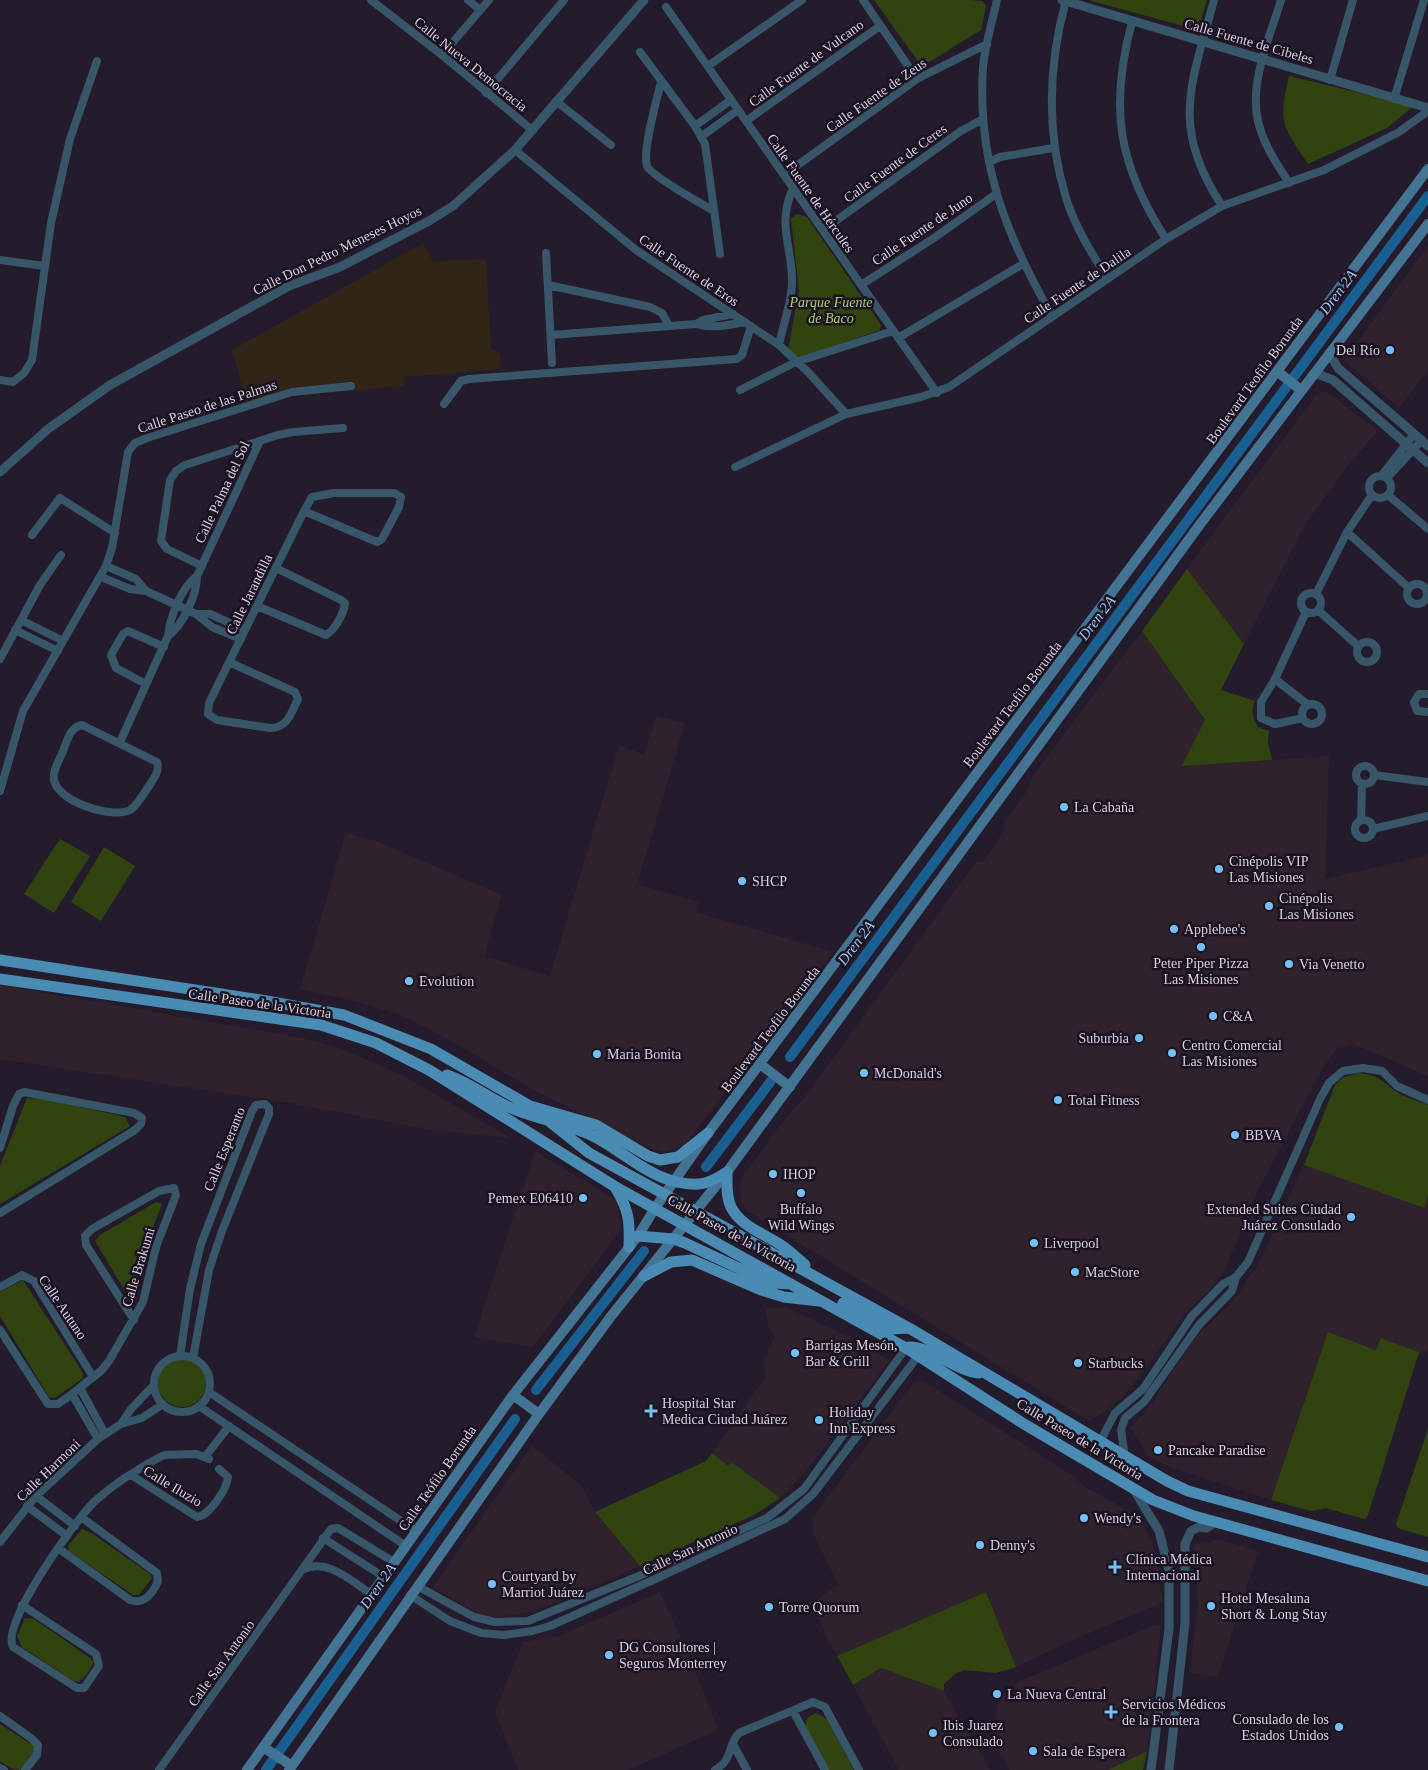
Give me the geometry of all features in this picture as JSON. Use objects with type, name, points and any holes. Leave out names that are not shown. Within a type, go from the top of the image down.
[{"type":"main road","name":"Boulevard Teofilo Borunda","points":[[655,1208],[708,1133],[1281,374],[1428,169]]},
{"type":"main road","points":[[266,1749],[288,1765],[539,1414],[644,1276],[727,1172],[790,1087],[1298,388],[1315,373],[1428,224]]},
{"type":"main road","points":[[1281,374],[1298,388]]},
{"type":"main road","name":"Calle Paseo de la Victoria","points":[[0,960],[344,1014],[381,1028],[431,1050],[530,1106],[542,1118],[589,1153],[909,1328],[1125,1457],[1188,1491],[1428,1557]]},
{"type":"main road","name":"Calle Paseo de la Victoria","points":[[0,979],[338,1030],[376,1043],[430,1070],[614,1186],[906,1348],[1024,1424],[1169,1507],[1215,1522],[1428,1581]]},
{"type":"main road","points":[[221,1012],[226,1008],[255,1008],[261,1000]]},
{"type":"main road","points":[[760,1064],[790,1087]]},
{"type":"main road","points":[[430,1070],[458,1079],[512,1108],[598,1139],[653,1172],[675,1182],[690,1184],[711,1182],[727,1172]]},
{"type":"main road","points":[[530,1106],[596,1125],[660,1160],[678,1157],[708,1133]]},
{"type":"main road","points":[[727,1172],[727,1189],[731,1207],[738,1217],[792,1252],[815,1275]]},
{"type":"main road","points":[[614,1186],[626,1204],[629,1218],[628,1247]]},
{"type":"main road","name":"Calle Teófilo Borunda","points":[[247,1770],[266,1749],[371,1594],[513,1395],[638,1236],[655,1208]]},
{"type":"main road","points":[[638,1236],[674,1239],[764,1280],[774,1283],[814,1287],[892,1329],[909,1328]]},
{"type":"main road","points":[[644,1276],[671,1262],[692,1260],[761,1290],[784,1297],[826,1302]]},
{"type":"main road","points":[[906,1348],[918,1346],[955,1367],[970,1372],[986,1374]]},
{"type":"main road","points":[[513,1395],[539,1414]]},
{"type":"street","name":"Calle Nueva Democracia","points":[[371,0],[442,55],[532,130]]},
{"type":"street","points":[[468,0],[480,10]]},
{"type":"street","points":[[442,55],[488,0]]},
{"type":"street","points":[[486,93],[564,0]]},
{"type":"street","name":"Calle Don Pedro Meneses Hoyos","points":[[0,472],[48,429],[110,385],[289,286],[340,267],[429,221],[453,206],[515,150],[644,0]]},
{"type":"street","points":[[708,66],[802,0]]},
{"type":"street","points":[[863,0],[918,79]]},
{"type":"street","points":[[997,0],[984,65],[983,120],[989,162],[996,194],[1023,264],[1052,316]]},
{"type":"street","points":[[1064,0],[1052,60],[1050,97],[1054,148],[1066,200],[1082,235],[1108,279]]},
{"type":"street","name":"Calle Fuente de Cibeles","points":[[1064,0],[1132,22],[1428,109]]},
{"type":"street","points":[[1214,0],[1189,96],[1189,120],[1193,145],[1200,166],[1222,206]]},
{"type":"street","points":[[1281,0],[1263,60],[1256,100],[1257,121],[1264,142],[1289,183]]},
{"type":"street","points":[[1330,80],[1353,0]]},
{"type":"street","points":[[1394,99],[1424,0]]},
{"type":"street","name":"Calle Fuente de Hércules","points":[[666,6],[936,393]]},
{"type":"street","points":[[1132,22],[1123,62],[1119,103],[1122,142],[1130,170],[1147,210],[1166,239]]},
{"type":"street","name":"Calle Fuente de Vulcano","points":[[746,121],[880,26]]},
{"type":"street","name":"Calle Fuente de Zeus","points":[[784,175],[918,79],[941,65],[987,44]]},
{"type":"street","points":[[640,52],[702,136],[707,152],[720,254]]},
{"type":"street","points":[[0,380],[13,382],[24,374],[32,360],[44,266],[70,139],[97,61]]},
{"type":"street","points":[[661,82],[647,148],[647,165],[655,174],[714,211]]},
{"type":"street","points":[[695,126],[732,100]]},
{"type":"street","points":[[556,102],[611,145]]},
{"type":"street","name":"Calle Fuente de Dalila","points":[[735,467],[846,414],[936,393],[961,379],[1166,239],[1222,206],[1289,183],[1364,150],[1399,132],[1428,109]]},
{"type":"street","points":[[702,136],[738,110]]},
{"type":"street","name":"Calle Fuente de Ceres","points":[[823,230],[961,131],[983,120]]},
{"type":"street","points":[[989,162],[1000,157],[1054,148]]},
{"type":"street","name":"Calle Fuente de Eros","points":[[515,150],[636,250],[779,345],[808,372],[846,414]]},
{"type":"street","points":[[779,345],[792,282],[784,216],[786,204],[793,188]]},
{"type":"street","name":"Calle Fuente de Juno","points":[[861,285],[934,238],[996,194]]},
{"type":"street","points":[[546,253],[552,363]]},
{"type":"street","points":[[0,260],[44,266]]},
{"type":"street","points":[[898,338],[1023,264]]},
{"type":"street","points":[[548,285],[650,307],[662,313],[669,326]]},
{"type":"street","points":[[696,324],[703,320],[733,314]]},
{"type":"street","points":[[444,404],[461,381],[469,379],[738,358],[742,355],[748,324],[704,326],[696,324],[550,335]]},
{"type":"street","points":[[740,390],[796,362],[893,331]]},
{"type":"street","points":[[1329,353],[1338,368],[1421,440],[1400,455],[1385,477]]},
{"type":"street","points":[[1315,373],[1333,380],[1428,463]]},
{"type":"street","name":"Calle Paseo de las Palmas","points":[[0,791],[23,711],[106,566],[115,533],[128,452],[136,443],[292,392],[351,386]]},
{"type":"street","name":"Calle Palma del Sol","points":[[168,636],[177,628],[186,609],[196,586],[197,576],[260,441],[293,432],[343,428]]},
{"type":"street","points":[[202,566],[168,549],[161,542],[170,480],[176,471],[185,465],[260,441]]},
{"type":"street","points":[[1385,477],[1410,447]]},
{"type":"street","points":[[1375,476],[1385,477],[1391,486],[1388,495],[1382,498],[1372,495],[1368,489],[1370,481],[1375,476]]},
{"type":"street","name":"Calle Jarandilla","points":[[229,662],[295,692],[298,699],[287,722],[278,728],[270,728],[217,720],[208,714],[208,703],[304,511],[312,497],[334,493],[394,493],[401,497],[401,502],[382,539],[377,542],[304,511]]},
{"type":"street","points":[[1316,594],[1347,532],[1372,495]]},
{"type":"street","points":[[1388,495],[1428,529]]},
{"type":"street","points":[[32,535],[60,498],[115,533]]},
{"type":"street","points":[[1347,532],[1409,588]]},
{"type":"street","points":[[0,659],[40,585],[61,555]]},
{"type":"street","points":[[106,566],[136,579],[146,590],[196,614],[208,625],[240,639]]},
{"type":"street","points":[[257,606],[326,635],[330,632],[344,608],[345,603],[341,600],[276,568]]},
{"type":"street","name":"Calle Palma del Sol","points":[[120,742],[164,647],[170,624],[187,585],[197,576]]},
{"type":"street","points":[[101,577],[130,589],[146,590]]},
{"type":"street","points":[[1416,584],[1426,584],[1427,596],[1424,602],[1417,604],[1408,598],[1409,588],[1416,584]]},
{"type":"street","points":[[1316,594],[1309,593],[1302,598],[1301,604],[1306,612],[1312,613],[1318,610]]},
{"type":"street","points":[[1316,594],[1320,601],[1318,610]]},
{"type":"street","points":[[1318,610],[1358,646]]},
{"type":"street","points":[[1275,679],[1308,705],[1315,705],[1320,710],[1320,720],[1311,724],[1303,718],[1275,724],[1261,718],[1261,702],[1275,679],[1306,612]]},
{"type":"street","points":[[196,614],[210,614],[245,630]]},
{"type":"street","points":[[21,620],[63,642]]},
{"type":"street","points":[[15,630],[58,651]]},
{"type":"street","points":[[146,684],[116,668],[111,655],[123,634],[128,631],[164,647]]},
{"type":"street","points":[[1428,694],[1419,694],[1414,702],[1417,711],[1428,712]]},
{"type":"street","points":[[1303,718],[1303,710],[1308,705]]},
{"type":"street","points":[[82,725],[120,742],[154,759],[158,766],[156,776],[136,804],[129,810],[119,812],[101,810],[74,802],[59,789],[54,780],[56,767],[72,732],[78,726],[82,725]]},
{"type":"street","points":[[1373,828],[1369,837],[1363,839],[1357,836],[1355,827],[1361,820],[1362,784],[1356,774],[1360,767],[1365,765],[1370,768],[1374,775]]},
{"type":"street","points":[[1374,775],[1428,782]]},
{"type":"street","points":[[1362,784],[1370,782],[1374,775]]},
{"type":"street","points":[[1373,828],[1428,816]]},
{"type":"street","points":[[1361,820],[1368,821],[1373,828]]},
{"type":"street","points":[[1125,1457],[1121,1430],[1125,1418],[1148,1397],[1199,1326],[1232,1291],[1236,1277],[1248,1262],[1320,1099],[1336,1076],[1353,1068],[1382,1071],[1397,1086],[1428,1100]]},
{"type":"street","points":[[0,1148],[13,1106],[20,1094],[24,1092],[134,1113],[140,1116],[142,1121],[134,1130],[0,1213]]},
{"type":"street","name":"Calle Esperanto","points":[[180,1356],[190,1288],[199,1252],[254,1107],[260,1103],[265,1104],[269,1108],[269,1114],[209,1270],[193,1358]]},
{"type":"street","points":[[239,1146],[255,1151]]},
{"type":"street","name":"Calle Brakumi","points":[[0,1330],[48,1404],[58,1404],[80,1388],[105,1366],[134,1320],[143,1302],[156,1248],[176,1195],[174,1188],[159,1191],[92,1229],[85,1236],[86,1245],[134,1320]]},
{"type":"street","name":"Calle Autuno","points":[[0,1287],[22,1275],[34,1281],[93,1377]]},
{"type":"street","points":[[1100,1442],[1115,1413],[1143,1389],[1192,1316],[1223,1284],[1236,1277]]},
{"type":"street","name":"Calle San Antonio","points":[[417,1586],[474,1617],[495,1622],[528,1621],[639,1576],[767,1518],[785,1507],[804,1489],[906,1348]]},
{"type":"street","points":[[180,1356],[193,1358],[201,1363],[207,1372],[210,1382],[209,1392],[199,1406],[184,1411],[170,1409],[157,1396],[154,1385],[156,1375],[161,1366],[169,1359],[180,1356]]},
{"type":"street","name":"Calle San Antonio","points":[[410,1596],[450,1621],[481,1633],[504,1635],[532,1631],[550,1626],[785,1520],[813,1494],[918,1356]]},
{"type":"street","name":"Calle Harmoni","points":[[120,1424],[131,1409],[154,1385]]},
{"type":"street","points":[[80,1388],[101,1437]]},
{"type":"street","points":[[209,1392],[416,1531]]},
{"type":"street","points":[[72,1394],[101,1437]]},
{"type":"street","name":"Calle Harmoni","points":[[0,1542],[36,1496],[101,1437],[120,1424],[142,1418],[163,1404]]},
{"type":"street","points":[[199,1406],[406,1546]]},
{"type":"street","name":"Calle Iluzio","points":[[22,1605],[96,1654],[99,1666],[88,1686],[77,1688],[13,1647],[9,1639],[22,1605],[46,1564],[81,1517],[95,1502],[131,1475],[164,1456],[191,1454],[207,1458],[229,1426]]},
{"type":"street","name":"Calle Iluzio","points":[[131,1475],[193,1516],[201,1517],[226,1486],[228,1478],[219,1469]]},
{"type":"street","points":[[1133,1488],[1159,1531],[1166,1550],[1169,1570],[1170,1611],[1151,1770]]},
{"type":"street","points":[[36,1496],[75,1526]]},
{"type":"street","points":[[27,1506],[67,1536]]},
{"type":"street","points":[[58,1548],[130,1600],[138,1602],[146,1598],[158,1581],[157,1573],[81,1517]]},
{"type":"street","points":[[1169,1770],[1186,1610],[1184,1560],[1186,1538],[1195,1529],[1207,1528],[1215,1522]]},
{"type":"street","points":[[384,1577],[323,1538],[331,1529],[338,1528],[394,1562]]},
{"type":"street","name":"Calle San Antonio","points":[[159,1770],[323,1538]]},
{"type":"street","points":[[302,1570],[316,1565],[329,1568],[371,1594]]},
{"type":"street","points":[[1170,1611],[1186,1610]]},
{"type":"street","points":[[715,1770],[726,1762],[739,1734],[813,1702],[825,1707],[859,1770]]},
{"type":"street","points":[[793,1711],[825,1770]]},
{"type":"street","points":[[0,1716],[38,1745],[37,1754],[25,1770]]},
{"type":"street","points":[[733,1744],[747,1770]]},
{"type":"street","points":[[0,1768],[4,1770]]},
{"type":"shaded area","points":[[423,243],[433,261],[486,259],[491,348],[500,354],[500,369],[404,377],[405,386],[291,396],[249,410],[232,350]]},
{"type":"shaded area","points":[[1428,246],[1428,370],[1399,408],[1344,360]]},
{"type":"shaded area","points":[[1326,391],[1378,431],[1353,459],[1306,523],[1244,644],[1187,569],[1316,395]]},
{"type":"shaded area","points":[[1142,631],[1205,721],[1182,766],[1329,756],[1325,879],[1428,855],[1428,1076],[1354,1044],[1336,1049],[1322,1069],[1259,1188],[1225,1269],[1209,1290],[1186,1312],[1130,1389],[1112,1406],[1089,1421],[749,1212],[742,1204],[740,1185],[742,1177],[787,1116],[802,1101],[976,862],[983,862],[1004,831],[1005,820],[1023,798],[1033,776]]},
{"type":"shaded area","points":[[656,716],[685,723],[637,884],[698,902],[695,912],[833,952],[684,1146],[664,1152],[652,1149],[530,1088],[450,1040],[401,1015],[358,1002],[300,989],[346,833],[376,841],[502,895],[484,956],[550,976],[619,745],[644,755]]},
{"type":"shaded area","points":[[0,985],[301,1038],[337,1047],[400,1074],[511,1138],[432,1130],[290,1103],[0,1059]]},
{"type":"shaded area","points":[[535,1151],[617,1201],[621,1229],[533,1347],[474,1337]]},
{"type":"shaded area","points":[[1304,1165],[1424,1208],[1428,1196],[1428,1348],[1422,1353],[1381,1338],[1377,1350],[1328,1332],[1271,1500],[1167,1466],[1148,1456],[1131,1428],[1150,1406],[1193,1340],[1233,1301],[1258,1265]]},
{"type":"shaded area","points":[[786,1307],[861,1343],[889,1361],[806,1471],[780,1498],[733,1463],[727,1465],[712,1453],[766,1377],[763,1362],[775,1337],[769,1329],[765,1309]]},
{"type":"shaded area","points":[[920,1380],[1073,1476],[1084,1486],[1137,1516],[1144,1525],[1160,1563],[1161,1574],[1158,1579],[1163,1602],[1075,1639],[1016,1667],[986,1592],[837,1656],[828,1641],[814,1602],[838,1584],[814,1535],[812,1518],[914,1382]]},
{"type":"shaded area","points":[[532,1446],[581,1485],[595,1512],[640,1566],[566,1599],[528,1612],[499,1617],[480,1615],[433,1587]]},
{"type":"shaded area","points":[[1211,1540],[1221,1540],[1258,1551],[1218,1677],[1190,1673],[1198,1603],[1194,1544],[1211,1543]]},
{"type":"shaded area","points":[[660,1592],[690,1658],[718,1730],[628,1770],[518,1770],[495,1712],[523,1642],[559,1636]]},
{"type":"shaded area","points":[[1155,1625],[1161,1625],[1147,1751],[1108,1770],[1010,1770],[996,1745],[994,1729],[998,1703],[1006,1693],[1020,1681]]},
{"type":"shaded area","points":[[881,1668],[944,1691],[990,1770],[899,1770],[853,1685]]},
{"type":"green space","points":[[874,0],[970,0],[982,1],[986,6],[981,30],[931,61],[920,64]]},
{"type":"green space","points":[[1088,0],[1207,0],[1198,30]]},
{"type":"green space","points":[[1289,76],[1414,106],[1387,128],[1308,164],[1288,131],[1283,114]]},
{"type":"green space","name":"Parque Fuente de Baco","points":[[797,214],[807,217],[881,325],[880,330],[801,357],[793,355],[788,350],[799,291],[791,218]]},
{"type":"green space","points":[[1187,569],[1244,644],[1221,690],[1255,701],[1252,711],[1258,727],[1269,731],[1268,743],[1272,760],[1182,766],[1205,720],[1142,631]]},
{"type":"green space","points":[[60,839],[90,856],[54,913],[24,894]]},
{"type":"green space","points":[[104,847],[135,866],[101,921],[71,902]]},
{"type":"green space","points":[[1358,1073],[1373,1076],[1399,1093],[1428,1105],[1428,1196],[1424,1208],[1304,1165],[1335,1085],[1342,1078]]},
{"type":"green space","points":[[27,1098],[49,1100],[125,1117],[130,1126],[0,1204],[0,1166]]},
{"type":"green space","points":[[156,1202],[162,1204],[145,1248],[135,1299],[130,1299],[95,1241],[100,1235]]},
{"type":"green space","points":[[23,1280],[83,1373],[82,1379],[55,1398],[49,1397],[0,1316],[0,1292]]},
{"type":"green space","points":[[1328,1332],[1376,1350],[1381,1338],[1419,1352],[1367,1518],[1364,1519],[1326,1508],[1311,1511],[1271,1500]]},
{"type":"green space","points":[[182,1359],[191,1361],[199,1366],[204,1374],[206,1383],[204,1392],[199,1400],[191,1405],[182,1407],[173,1405],[165,1400],[160,1392],[158,1383],[160,1374],[165,1366],[173,1361]]},
{"type":"green space","points":[[1428,1429],[1428,1537],[1398,1528],[1396,1524]]},
{"type":"green space","points":[[712,1453],[727,1465],[733,1463],[780,1498],[754,1515],[640,1566],[595,1512],[706,1461]]},
{"type":"green space","points":[[82,1529],[93,1534],[150,1574],[152,1578],[139,1595],[133,1595],[69,1551],[68,1546]]},
{"type":"green space","points":[[986,1592],[1016,1667],[996,1673],[964,1670],[955,1674],[944,1684],[944,1691],[881,1668],[853,1685],[837,1656]]},
{"type":"green space","points":[[25,1618],[34,1619],[94,1662],[87,1674],[79,1682],[72,1680],[22,1647],[17,1636]]},
{"type":"green space","points":[[816,1713],[827,1719],[854,1770],[829,1770],[805,1727],[807,1718]]},
{"type":"green space","points":[[0,1724],[34,1746],[35,1753],[20,1770],[10,1768],[0,1761]]},
{"type":"green space","points":[[1147,1751],[1143,1770],[1108,1770]]},
{"type":"waterway","name":"Dren 2A","points":[[790,1057],[1428,196]]},
{"type":"waterway","name":"Dren 2A","points":[[706,1167],[771,1081]]},
{"type":"waterway","name":"Dren 2A","points":[[536,1390],[644,1251]]},
{"type":"waterway","name":"Dren 2A","points":[[266,1770],[515,1419]]},
{"type":"place","name":"Del Río","points":[[1390,350]]},
{"type":"place","name":"La Cabaña","points":[[1064,807]]},
{"type":"place","name":"Cinépolis VIP Las Misiones","points":[[1219,869]]},
{"type":"place","name":"SHCP","points":[[742,881]]},
{"type":"place","name":"Cinépolis Las Misiones","points":[[1269,906]]},
{"type":"place","name":"Applebee's","points":[[1174,929]]},
{"type":"place","name":"Peter Piper Pizza Las Misiones","points":[[1201,947]]},
{"type":"place","name":"Via Venetto","points":[[1289,964]]},
{"type":"place","name":"Evolution","points":[[409,981]]},
{"type":"place","name":"C&A","points":[[1213,1016]]},
{"type":"place","name":"Suburbia","points":[[1139,1038]]},
{"type":"place","name":"Centro Comercial Las Misiones","points":[[1172,1053]]},
{"type":"place","name":"Maria Bonita","points":[[597,1054]]},
{"type":"place","name":"McDonald's","points":[[864,1073]]},
{"type":"place","name":"Total Fitness","points":[[1058,1100]]},
{"type":"place","name":"BBVA","points":[[1235,1135]]},
{"type":"place","name":"IHOP","points":[[773,1174]]},
{"type":"place","name":"Buffalo Wild Wings","points":[[801,1193]]},
{"type":"place","name":"Pemex E06410","points":[[583,1198]]},
{"type":"place","name":"Extended Suites Ciudad Juárez Consulado","points":[[1351,1217]]},
{"type":"place","name":"Liverpool","points":[[1034,1243]]},
{"type":"place","name":"MacStore","points":[[1075,1272]]},
{"type":"place","name":"Barrigas Mesón, Bar & Grill","points":[[795,1353]]},
{"type":"place","name":"Starbucks","points":[[1078,1363]]},
{"type":"place","name":"Hospital Star Medica Ciudad Juárez","points":[[651,1411]]},
{"type":"place","name":"Holiday Inn Express","points":[[819,1420]]},
{"type":"place","name":"Pancake Paradise","points":[[1158,1450]]},
{"type":"place","name":"Wendy's","points":[[1084,1518]]},
{"type":"place","name":"Denny's","points":[[980,1545]]},
{"type":"place","name":"Clínica Médica Internacional","points":[[1115,1567]]},
{"type":"place","name":"Courtyard by Marriot Juárez","points":[[492,1584]]},
{"type":"place","name":"Hotel Mesaluna Short & Long Stay","points":[[1211,1606]]},
{"type":"place","name":"Torre Quorum","points":[[769,1607]]},
{"type":"place","name":"DG Consultores | Seguros Monterrey","points":[[609,1655]]},
{"type":"place","name":"La Nueva Central","points":[[997,1694]]},
{"type":"place","name":"Servicios Médicos de la Frontera","points":[[1111,1712]]},
{"type":"place","name":"Consulado de los Estados Unidos","points":[[1339,1727]]},
{"type":"place","name":"Ibis Juarez Consulado","points":[[933,1733]]},
{"type":"place","name":"Sala de Espera","points":[[1033,1751]]}]
